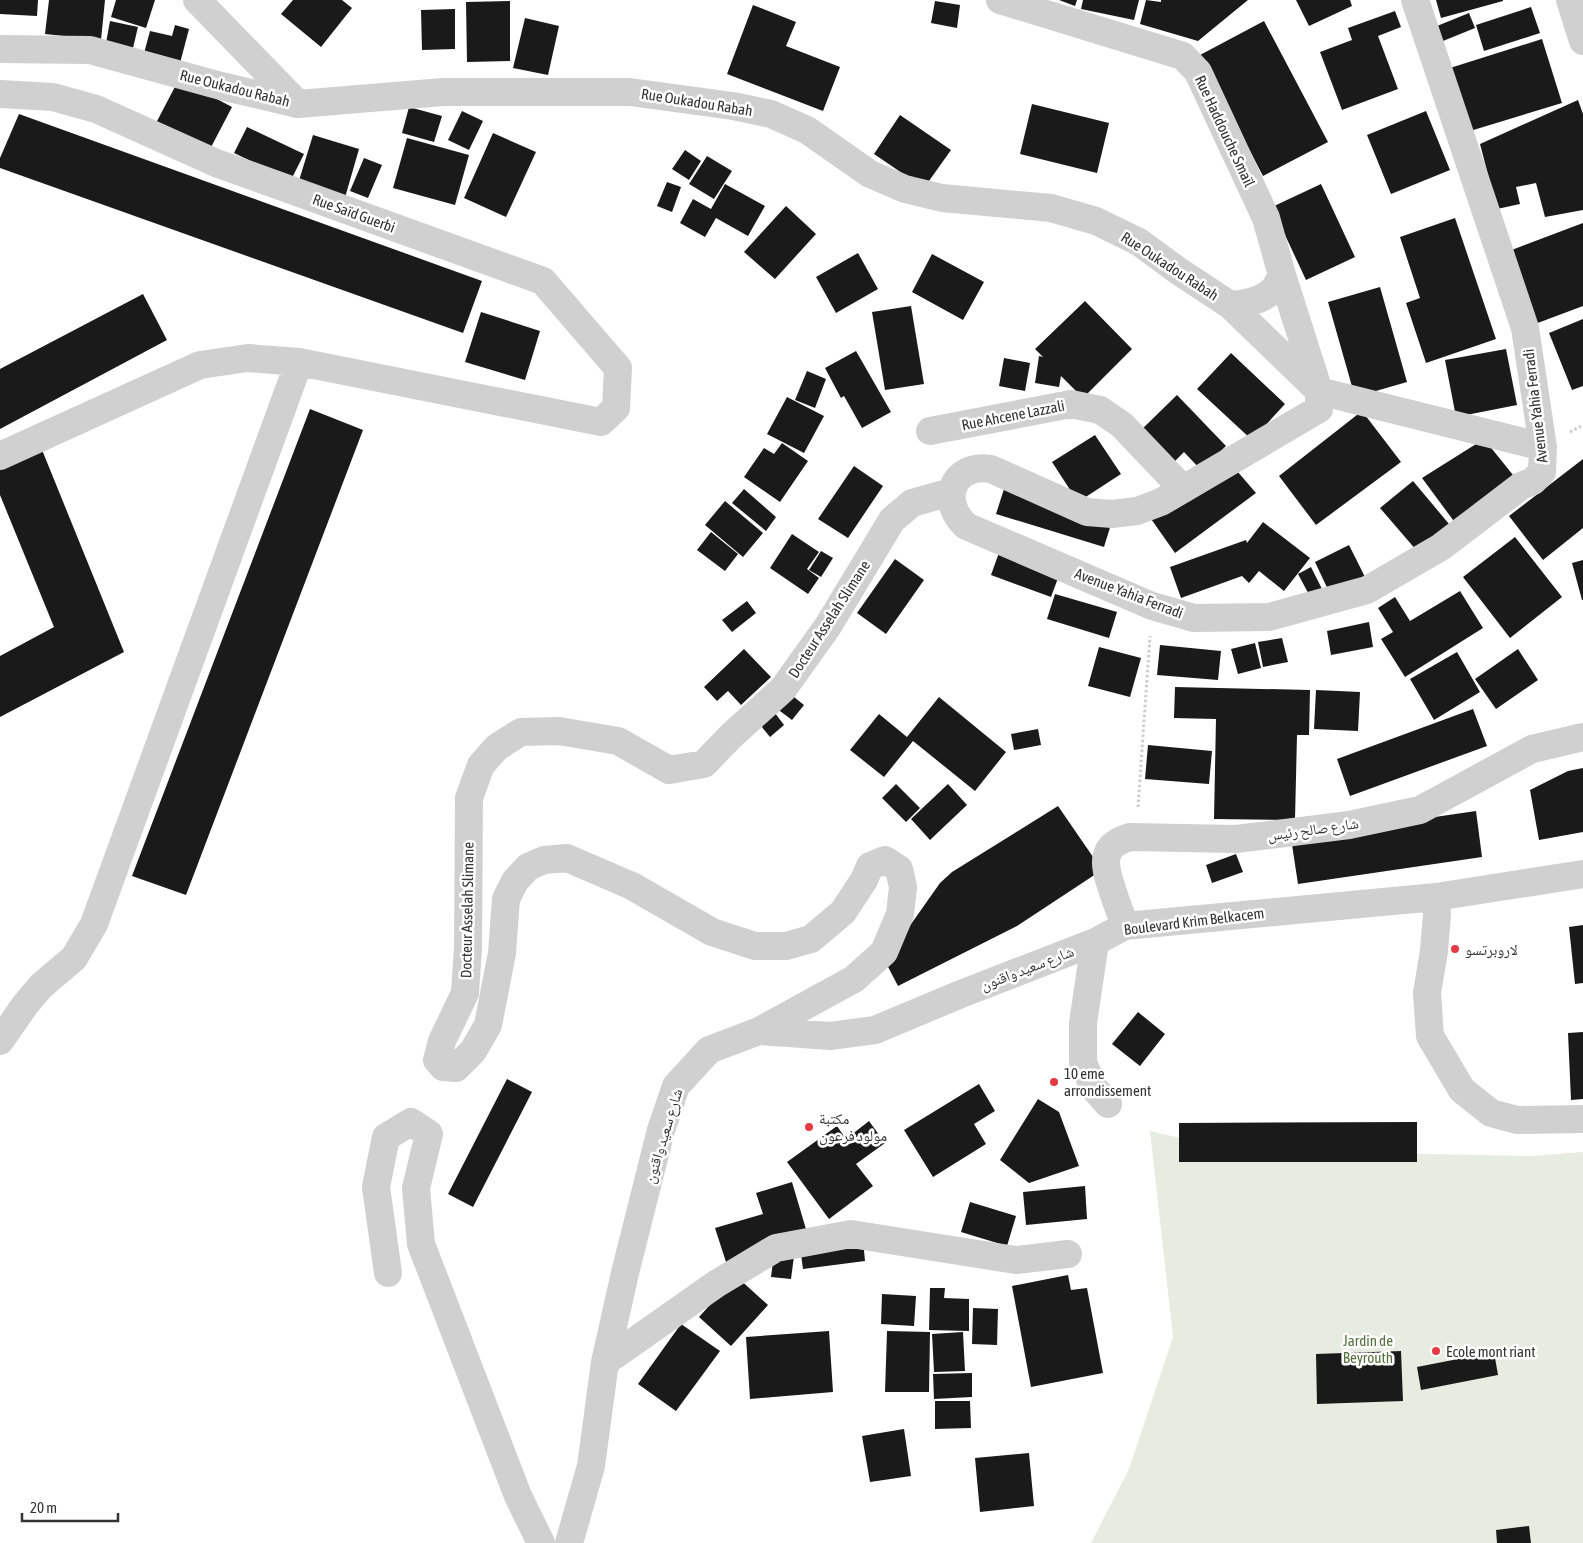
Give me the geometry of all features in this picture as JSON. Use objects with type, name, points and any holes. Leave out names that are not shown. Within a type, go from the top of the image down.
[{"type":"street","points":[[197,0],[298,104]]},
{"type":"street","name":"Rue Haddouche Smaïl","points":[[1000,0],[1183,56],[1198,72],[1266,218],[1319,390]]},
{"type":"street","name":"Avenue Yahia Ferradi","points":[[951,492],[952,508],[966,526],[1152,606],[1194,618],[1269,617],[1366,590],[1441,547],[1521,486],[1533,481],[1542,472],[1543,447],[1525,328],[1415,0]]},
{"type":"street","points":[[1570,0],[1583,41]]},
{"type":"street","name":"Rue Oukadou Rabah","points":[[0,49],[90,50],[221,86],[298,104],[442,92],[630,92],[733,106],[771,114],[807,130],[870,174],[905,189],[942,198],[1051,208],[1096,221],[1139,242],[1230,305],[1319,390]]},
{"type":"street","name":"Rue Saïd Guerbi","points":[[0,94],[53,97],[96,109],[216,162],[543,282],[618,368],[616,408],[601,422],[299,362]]},
{"type":"street","points":[[1230,305],[1246,304],[1260,298],[1274,289],[1282,275]]},
{"type":"street","points":[[0,456],[200,365],[248,358],[299,362],[94,924],[74,958],[40,986],[0,1041]]},
{"type":"street","points":[[951,492],[953,486],[963,474],[977,468],[984,468],[991,469],[1087,512],[1112,514],[1137,511],[1161,502],[1319,408],[1319,390],[1543,447]]},
{"type":"street","name":"Rue Ahcene Lazzali","points":[[930,431],[1071,404],[1100,410],[1122,425],[1183,489]]},
{"type":"street","name":"Docteur Asselah Slimane","points":[[758,1031],[854,979],[884,952],[900,914],[903,887],[899,869],[885,860],[870,866],[864,880],[843,912],[811,939],[786,946],[755,946],[712,932],[632,886],[567,858],[544,860],[528,867],[515,881],[506,899],[502,953],[488,1024],[473,1051],[456,1068],[443,1067],[437,1060],[442,1041],[466,993],[469,798],[481,765],[497,747],[521,732],[559,731],[618,741],[669,770],[704,764],[731,736],[783,689],[828,626],[892,520],[912,503],[951,492]]},
{"type":"street","name":"شارع صالح رئيس","points":[[1125,926],[1105,869],[1109,850],[1124,838],[1236,839],[1349,825],[1420,810],[1532,749],[1583,737]]},
{"type":"street","name":"Boulevard Krim Belkacem","points":[[1095,942],[1125,926],[1436,897],[1583,874]]},
{"type":"street","points":[[1436,897],[1437,914],[1434,951],[1427,993],[1430,1036],[1462,1090],[1491,1113],[1517,1120],[1583,1119]]},
{"type":"street","points":[[1095,942],[1083,1023],[1083,1063],[1094,1088],[1108,1104]]},
{"type":"street","name":"شارع سعيد واقنون","points":[[569,1543],[591,1466],[605,1362],[625,1272],[659,1139],[676,1086],[709,1050],[758,1031],[830,1036],[875,1030],[1095,942]]},
{"type":"street","points":[[388,1273],[376,1187],[386,1138],[412,1122],[429,1134],[416,1188],[421,1244],[518,1496],[541,1543]]},
{"type":"street","points":[[605,1362],[716,1284],[776,1248],[851,1234],[1016,1260],[1068,1254]]},
{"type":"path","points":[[1136,837],[1152,606]]},
{"type":"green space","name":"Jardin de Beyrouth","points":[[1150,1131],[1228,1149],[1530,1156],[1583,1152],[1583,1543],[1091,1543],[1129,1469],[1173,1337]]},
{"type":"building","points":[[0,0],[38,0],[37,16],[0,14]]},
{"type":"building","points":[[49,0],[105,0],[101,40],[45,34]]},
{"type":"building","points":[[116,0],[155,0],[146,28],[111,17]]},
{"type":"building","points":[[293,0],[342,0],[352,8],[321,47],[281,14]]},
{"type":"building","points":[[1059,0],[1077,0],[1075,6]]},
{"type":"building","points":[[1083,0],[1139,0],[1134,20],[1081,9]]},
{"type":"building","points":[[1146,0],[1161,2],[1161,0],[1248,0],[1198,41],[1140,24]]},
{"type":"building","points":[[1296,0],[1350,0],[1352,6],[1309,26]]},
{"type":"building","points":[[1436,0],[1503,0],[1503,1],[1441,18]]},
{"type":"building","points":[[510,1],[510,61],[467,62],[466,2]]},
{"type":"building","points":[[935,1],[960,5],[957,28],[931,23]]},
{"type":"building","points":[[753,5],[796,22],[786,46],[840,67],[823,111],[727,74]]},
{"type":"building","points":[[1531,7],[1540,33],[1484,51],[1476,25]]},
{"type":"building","points":[[455,9],[455,49],[422,50],[421,10]]},
{"type":"building","points":[[1395,11],[1401,27],[1378,36],[1398,89],[1342,110],[1320,52],[1352,40],[1348,28]]},
{"type":"building","points":[[1469,13],[1475,28],[1443,41],[1437,26]]},
{"type":"building","points":[[525,18],[559,26],[548,75],[513,68]]},
{"type":"building","points":[[110,21],[138,27],[133,48],[106,43]]},
{"type":"building","points":[[1264,21],[1328,142],[1263,176],[1200,55]]},
{"type":"building","points":[[175,25],[189,29],[179,67],[143,57],[150,31],[172,36]]},
{"type":"building","points":[[1542,39],[1562,103],[1470,131],[1450,68]]},
{"type":"building","points":[[179,79],[232,107],[208,153],[155,125]]},
{"type":"building","points":[[1578,100],[1583,114],[1583,210],[1545,217],[1536,183],[1516,187],[1520,204],[1497,209],[1480,144]]},
{"type":"building","points":[[1032,104],[1109,123],[1097,173],[1020,154]]},
{"type":"building","points":[[409,107],[442,116],[434,142],[402,133]]},
{"type":"building","points":[[462,111],[483,121],[469,150],[448,140]]},
{"type":"building","points":[[1426,111],[1450,170],[1391,194],[1367,135]]},
{"type":"building","points":[[19,114],[482,281],[463,333],[0,168],[0,158]]},
{"type":"building","points":[[900,115],[951,150],[924,188],[874,154]]},
{"type":"building","points":[[247,127],[304,154],[291,180],[234,153]]},
{"type":"building","points":[[493,133],[536,152],[506,217],[464,198]]},
{"type":"building","points":[[313,135],[359,149],[344,201],[297,187]]},
{"type":"building","points":[[407,138],[469,155],[455,205],[393,188]]},
{"type":"building","points":[[685,150],[701,161],[689,180],[672,169]]},
{"type":"building","points":[[707,156],[732,171],[714,199],[689,184]]},
{"type":"building","points":[[364,158],[382,165],[368,198],[350,191]]},
{"type":"building","points":[[667,182],[681,187],[672,212],[657,206]]},
{"type":"building","points":[[725,184],[765,206],[748,236],[716,218],[705,237],[680,223],[693,199],[711,209]]},
{"type":"building","points":[[1321,184],[1355,257],[1306,280],[1272,207]]},
{"type":"building","points":[[786,206],[816,234],[775,279],[744,252]]},
{"type":"building","points":[[1455,218],[1496,339],[1426,363],[1406,303],[1420,298],[1400,237]]},
{"type":"building","points":[[1583,223],[1583,306],[1535,324],[1509,251]]},
{"type":"building","points":[[858,253],[878,289],[836,313],[816,277]]},
{"type":"building","points":[[932,254],[984,282],[963,320],[912,292]]},
{"type":"building","points":[[1380,287],[1407,382],[1355,397],[1328,302]]},
{"type":"building","points":[[143,294],[167,340],[0,429],[0,369]]},
{"type":"building","points":[[1085,301],[1132,349],[1083,398],[1061,376],[1059,387],[1035,383],[1039,356],[1043,357],[1035,349]]},
{"type":"building","points":[[911,306],[924,384],[885,390],[872,312]]},
{"type":"building","points":[[481,312],[540,331],[525,380],[465,362]]},
{"type":"building","points":[[1583,319],[1583,386],[1572,390],[1549,333]]},
{"type":"building","points":[[1506,349],[1517,405],[1456,417],[1445,360]]},
{"type":"building","points":[[856,351],[891,412],[862,428],[844,396],[841,398],[825,368]]},
{"type":"building","points":[[1231,353],[1285,404],[1252,440],[1197,389]]},
{"type":"building","points":[[1004,358],[1030,363],[1025,391],[999,386]]},
{"type":"building","points":[[807,371],[826,379],[815,408],[795,400]]},
{"type":"building","points":[[1177,395],[1226,446],[1201,470],[1184,452],[1170,466],[1138,433]]},
{"type":"building","points":[[787,397],[824,416],[804,453],[767,434]]},
{"type":"building","points":[[310,409],[363,430],[186,895],[132,876]]},
{"type":"building","points":[[1362,411],[1401,462],[1316,525],[1279,476]]},
{"type":"building","points":[[1095,435],[1121,474],[1078,502],[1052,462]]},
{"type":"building","points":[[1484,439],[1517,480],[1456,524],[1422,478]]},
{"type":"building","points":[[38,440],[124,652],[0,717],[0,656],[54,627],[0,495],[0,459]]},
{"type":"building","points":[[782,443],[808,461],[780,502],[744,477],[764,448],[774,454]]},
{"type":"building","points":[[1583,459],[1583,528],[1543,560],[1509,516]]},
{"type":"building","points":[[854,466],[883,486],[848,538],[818,519]]},
{"type":"building","points":[[1237,471],[1256,493],[1175,553],[1149,516]]},
{"type":"building","points":[[1413,481],[1449,524],[1417,551],[1380,508]]},
{"type":"building","points":[[744,489],[776,517],[766,531],[732,503]]},
{"type":"building","points":[[1004,489],[1112,521],[1104,547],[996,514]]},
{"type":"building","points":[[725,501],[763,533],[743,557],[705,525]]},
{"type":"building","points":[[1263,522],[1310,558],[1284,591],[1259,571],[1249,583],[1242,576],[1181,598],[1170,567],[1246,540],[1247,543]]},
{"type":"building","points":[[711,532],[738,554],[725,571],[697,550]]},
{"type":"building","points":[[792,534],[819,552],[807,569],[819,578],[808,594],[770,568]]},
{"type":"building","points":[[1515,537],[1562,597],[1510,638],[1463,577]]},
{"type":"building","points":[[1349,545],[1366,579],[1331,596],[1315,562]]},
{"type":"building","points":[[1001,547],[1061,570],[1051,597],[991,575]]},
{"type":"building","points":[[821,551],[833,558],[821,577],[809,570]]},
{"type":"building","points":[[895,559],[924,580],[886,634],[857,613]]},
{"type":"building","points":[[1583,560],[1583,600],[1582,600],[1572,563]]},
{"type":"building","points":[[1311,567],[1326,597],[1313,602],[1298,574]]},
{"type":"building","points":[[1460,591],[1483,628],[1405,677],[1381,639],[1393,632],[1378,608],[1395,597],[1410,621]]},
{"type":"building","points":[[1055,594],[1117,612],[1109,638],[1047,619]]},
{"type":"building","points":[[747,601],[756,613],[732,632],[722,620]]},
{"type":"building","points":[[1369,622],[1373,647],[1331,655],[1327,631]]},
{"type":"building","points":[[1282,638],[1288,662],[1263,667],[1258,642]]},
{"type":"building","points":[[1255,643],[1261,668],[1238,674],[1231,649]]},
{"type":"building","points":[[1160,645],[1221,651],[1218,680],[1157,675]]},
{"type":"building","points":[[1099,647],[1141,658],[1130,697],[1088,686]]},
{"type":"building","points":[[744,649],[771,677],[741,705],[728,691],[717,701],[704,687]]},
{"type":"building","points":[[1518,649],[1538,680],[1496,709],[1475,679]]},
{"type":"building","points":[[1457,652],[1480,692],[1434,720],[1410,679]]},
{"type":"building","points":[[1175,687],[1310,690],[1309,735],[1297,735],[1295,820],[1214,819],[1216,719],[1174,718]]},
{"type":"building","points":[[1316,690],[1360,692],[1358,731],[1314,729]]},
{"type":"building","points":[[789,693],[804,705],[792,720],[776,708]]},
{"type":"building","points":[[939,697],[1006,752],[975,791],[913,741],[884,777],[850,750],[879,714],[907,737]]},
{"type":"building","points":[[772,709],[784,725],[770,737],[757,721]]},
{"type":"building","points":[[1473,709],[1487,746],[1350,796],[1337,759]]},
{"type":"building","points":[[1038,729],[1041,745],[1014,750],[1011,734]]},
{"type":"building","points":[[1148,745],[1212,751],[1209,784],[1145,779]]},
{"type":"building","points":[[1583,768],[1583,832],[1539,840],[1530,790],[1568,771]]},
{"type":"building","points":[[896,784],[920,808],[906,822],[882,798]]},
{"type":"building","points":[[948,784],[967,805],[930,840],[911,819]]},
{"type":"building","points":[[1058,806],[1102,870],[1017,926],[898,986],[885,961],[940,883],[952,872]]},
{"type":"building","points":[[1476,811],[1482,857],[1298,884],[1291,838]]},
{"type":"building","points":[[1236,854],[1243,872],[1212,883],[1206,865]]},
{"type":"building","points":[[1583,925],[1583,983],[1575,984],[1569,927]]},
{"type":"building","points":[[1138,1012],[1165,1034],[1140,1066],[1112,1044]]},
{"type":"building","points":[[1583,1032],[1583,1099],[1571,1100],[1568,1033]]},
{"type":"building","points":[[507,1079],[532,1092],[473,1207],[448,1194]]},
{"type":"building","points":[[979,1084],[995,1111],[974,1124],[986,1144],[933,1177],[904,1130]]},
{"type":"building","points":[[1038,1099],[1059,1112],[1079,1166],[1029,1183],[1000,1160]]},
{"type":"building","points":[[869,1121],[885,1143],[856,1164],[873,1186],[829,1219],[787,1162],[837,1126],[846,1139]]},
{"type":"building","points":[[1417,1122],[1417,1162],[1179,1162],[1179,1123]]},
{"type":"building","points":[[792,1182],[808,1236],[726,1262],[715,1228],[763,1214],[756,1193]]},
{"type":"building","points":[[1085,1186],[1087,1219],[1026,1225],[1023,1192]]},
{"type":"building","points":[[970,1202],[1016,1216],[1007,1246],[961,1232]]},
{"type":"building","points":[[863,1240],[865,1261],[803,1269],[800,1247]]},
{"type":"building","points":[[774,1254],[794,1256],[791,1279],[771,1277]]},
{"type":"building","points":[[1068,1275],[1071,1290],[1087,1288],[1103,1373],[1031,1387],[1012,1286]]},
{"type":"building","points":[[736,1276],[768,1305],[731,1346],[699,1317]]},
{"type":"building","points":[[930,1288],[945,1288],[944,1298],[969,1299],[969,1331],[929,1330]]},
{"type":"building","points":[[882,1294],[916,1296],[914,1326],[881,1324]]},
{"type":"building","points":[[973,1308],[998,1309],[997,1345],[972,1344]]},
{"type":"building","points":[[681,1324],[720,1351],[676,1411],[638,1384]]},
{"type":"building","points":[[829,1331],[833,1392],[750,1399],[746,1337]]},
{"type":"building","points":[[887,1331],[930,1332],[929,1392],[885,1392]]},
{"type":"building","points":[[963,1332],[965,1371],[934,1372],[932,1334]]},
{"type":"building","points":[[1401,1351],[1403,1401],[1317,1404],[1316,1354]]},
{"type":"building","points":[[1494,1352],[1498,1375],[1421,1390],[1417,1367]]},
{"type":"building","points":[[972,1373],[972,1397],[934,1399],[933,1374]]},
{"type":"building","points":[[935,1401],[970,1401],[971,1428],[935,1429]]},
{"type":"building","points":[[904,1429],[911,1476],[870,1482],[862,1436]]},
{"type":"building","points":[[1029,1453],[1034,1506],[980,1512],[975,1458]]},
{"type":"building","points":[[1529,1526],[1531,1543],[1497,1543],[1496,1530]]},
{"type":"place","name":"لاروبرتسو","points":[[1455,949]]},
{"type":"place","name":"10 eme arrondissement","points":[[1054,1082]]},
{"type":"place","name":"مكتبة مولود فرعون","points":[[809,1127]]},
{"type":"place","name":"Ecole mont riant","points":[[1436,1351]]}]
